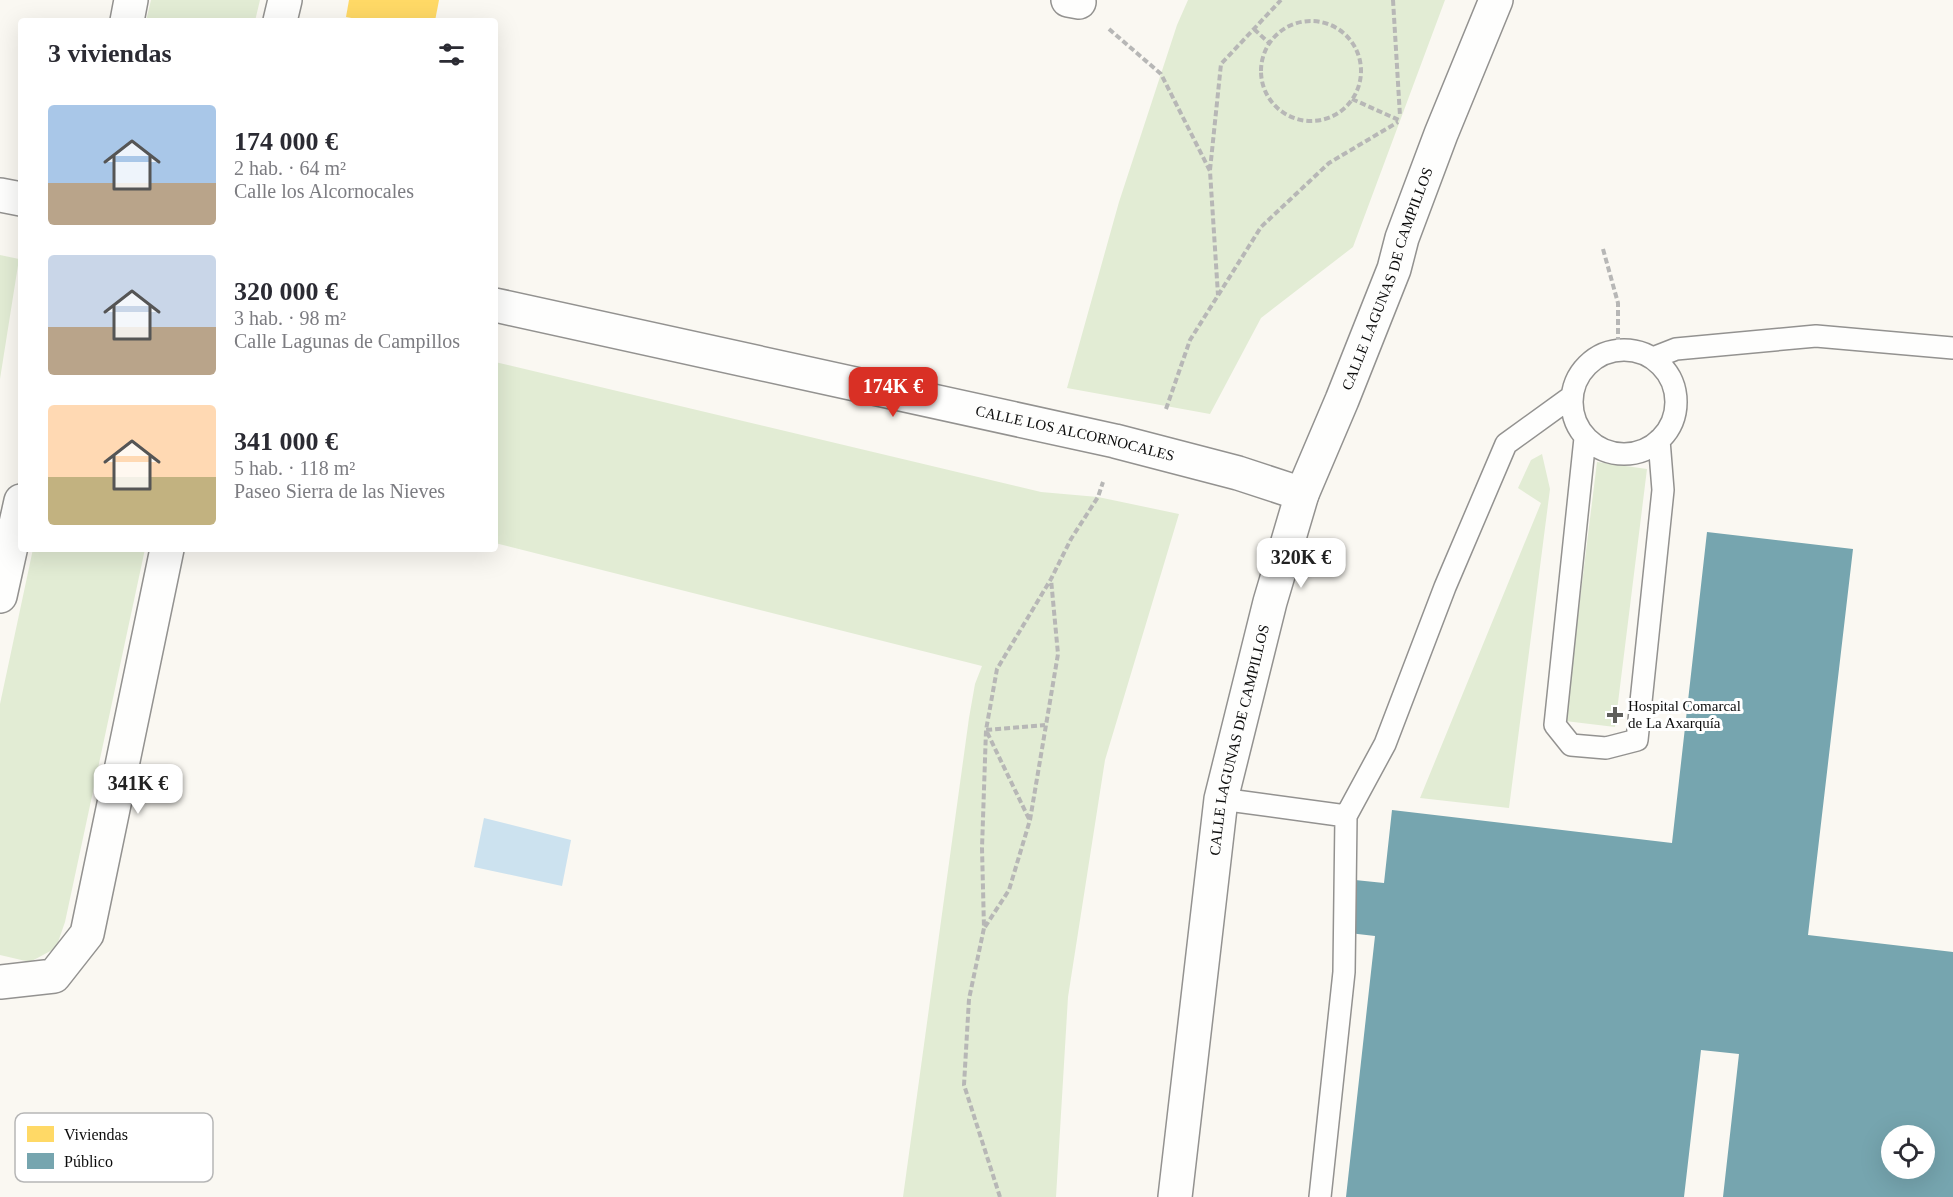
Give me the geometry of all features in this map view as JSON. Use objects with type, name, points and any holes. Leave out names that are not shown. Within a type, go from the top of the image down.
[{"type":"street","points":[[128,18],[131,0]]},
{"type":"street","points":[[281,18],[285,0]]},
{"type":"street","name":"CALLE LAGUNAS DE CAMPILLOS","points":[[1175,1197],[1221,799],[1270,602],[1302,494],[1394,269],[1402,238],[1441,134],[1496,0]]},
{"type":"street","points":[[0,195],[18,198]]},
{"type":"street","name":"CALLE LOS ALCORNOCALES","points":[[498,305],[1115,441],[1238,473],[1302,494]]},
{"type":"street","points":[[0,596],[18,515]]},
{"type":"street","points":[[0,982],[54,976],[87,934],[166,552]]},
{"type":"lane","points":[[1653,358],[1676,349],[1816,336],[1953,348]]},
{"type":"lane","points":[[1618,349],[1636,351],[1653,358],[1672,382],[1676,398],[1675,413],[1669,428],[1659,440],[1645,450],[1630,454],[1614,453],[1598,448],[1577,426],[1572,412],[1571,397],[1576,379],[1586,364],[1601,354],[1618,349]]},
{"type":"lane","points":[[1320,1197],[1344,972],[1346,816],[1385,744],[1445,587],[1506,444],[1571,397]]},
{"type":"lane","points":[[1586,438],[1556,724],[1571,745],[1606,748],[1636,740],[1662,490],[1659,440]]},
{"type":"lane","points":[[1221,799],[1346,816]]},
{"type":"path","points":[[1218,296],[1210,171],[1221,64],[1281,0]]},
{"type":"path","points":[[1393,0],[1400,121]]},
{"type":"path","points":[[1074,1],[1161,74],[1210,171]]},
{"type":"path","points":[[1314,21],[1331,25],[1345,35],[1356,49],[1360,66],[1360,83],[1352,99],[1341,111],[1328,118],[1313,121],[1297,119],[1283,112],[1272,102],[1262,80],[1263,57],[1269,43],[1281,30],[1297,22],[1314,21]]},
{"type":"path","points":[[1254,29],[1269,43]]},
{"type":"path","points":[[1352,99],[1400,121],[1441,134]]},
{"type":"path","points":[[1151,452],[1190,340],[1261,227],[1329,164],[1400,121]]},
{"type":"path","points":[[1603,249],[1618,303],[1618,349]]},
{"type":"path","points":[[1000,1197],[964,1085],[969,999],[984,928],[982,848],[986,730],[997,669],[1051,579],[1071,539],[1098,497],[1115,441]]},
{"type":"path","points":[[984,928],[1009,890],[1030,820],[1058,654],[1051,579]]},
{"type":"path","points":[[986,730],[1045,725]]},
{"type":"path","points":[[986,730],[1030,820]]},
{"type":"green space","points":[[151,0],[260,0],[256,18],[147,18]]},
{"type":"green space","points":[[1188,0],[1445,0],[1353,247],[1261,318],[1210,414],[1067,388],[1119,202],[1177,25]]},
{"type":"green space","points":[[0,255],[18,259],[18,265],[0,379]]},
{"type":"green space","points":[[498,363],[1041,492],[1098,497],[1179,514],[1105,760],[1068,997],[1056,1197],[903,1197],[969,718],[975,684],[982,666],[498,544]]},
{"type":"green space","points":[[1542,454],[1550,489],[1509,808],[1420,798],[1541,503],[1518,488],[1531,460]]},
{"type":"green space","points":[[1597,462],[1647,469],[1615,727],[1565,721]]},
{"type":"green space","points":[[32,552],[144,552],[65,922],[56,948],[30,962],[0,955],[0,704]]},
{"type":"water","points":[[484,818],[571,840],[562,886],[474,867]]},
{"type":"building: Viviendas","points":[[349,0],[439,0],[436,18],[346,17]]},
{"type":"building: Público","points":[[1707,532],[1853,549],[1808,935],[1953,952],[1953,1197],[1723,1197],[1739,1054],[1701,1050],[1684,1197],[1346,1197],[1375,936],[1349,933],[1355,880],[1384,883],[1392,810],[1672,843]]},
{"type":"place","name":"Hospital Comarcal de La Axarquía","points":[[1615,715]]}]
